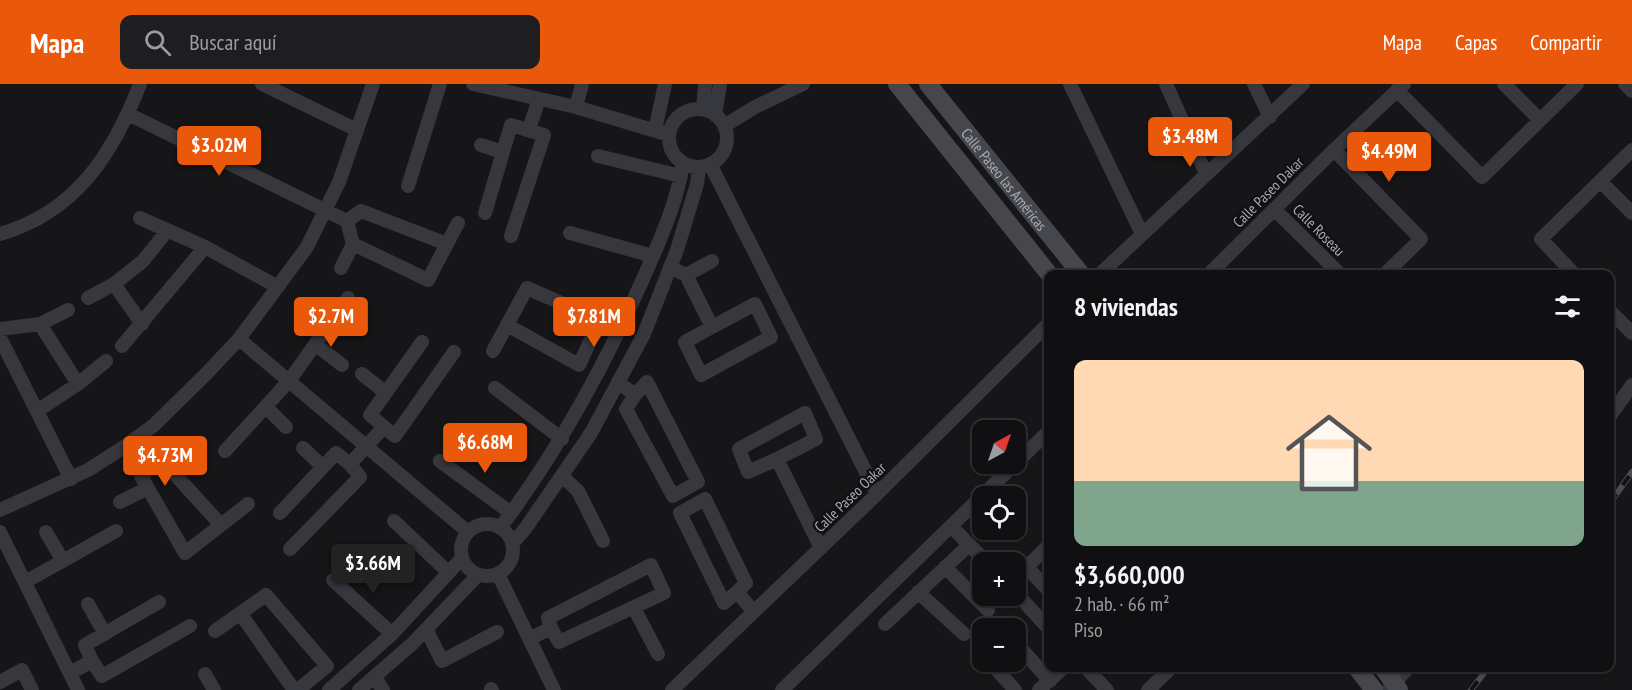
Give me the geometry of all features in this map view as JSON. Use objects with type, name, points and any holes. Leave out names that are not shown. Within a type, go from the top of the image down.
[{"type":"street","points":[[0,234],[16,230],[60,206],[100,166],[128,114],[140,84]]},
{"type":"street","points":[[262,84],[282,89],[357,130]]},
{"type":"street","points":[[0,510],[71,479],[133,441],[153,426],[239,339],[307,247],[339,182],[373,84]]},
{"type":"street","points":[[408,186],[440,84]]},
{"type":"street","points":[[473,84],[496,86],[662,132],[671,127],[681,114],[688,110],[714,117],[756,107],[803,84]]},
{"type":"street","points":[[576,107],[582,84]]},
{"type":"street","points":[[500,528],[562,439],[610,351],[669,217],[682,170],[662,132],[665,84]]},
{"type":"street","points":[[598,156],[682,170],[704,166],[719,158],[727,139],[714,117],[705,84]]},
{"type":"street","points":[[714,117],[720,84]]},
{"type":"street","name":"Calle Paseo las Américas","points":[[897,84],[1046,270]]},
{"type":"street","name":"Calle Paseo las Américas","points":[[928,84],[1078,270]]},
{"type":"street","points":[[1070,84],[1143,234]]},
{"type":"street","points":[[1166,84],[1206,174]]},
{"type":"street","points":[[1254,84],[1270,117]]},
{"type":"street","points":[[1104,270],[1303,84]]},
{"type":"street","points":[[1504,84],[1540,120]]},
{"type":"street","points":[[1400,87],[1482,177],[1577,84]]},
{"type":"street","points":[[1625,84],[1632,91]]},
{"type":"street","name":"Calle Paseo Dakar","points":[[1219,270],[1334,150],[1400,87]]},
{"type":"street","points":[[529,129],[539,99]]},
{"type":"street","points":[[128,114],[347,221]]},
{"type":"street","points":[[485,213],[511,125],[544,135],[511,236]]},
{"type":"street","points":[[481,145],[502,152]]},
{"type":"street","points":[[1334,150],[1421,239],[1389,270]]},
{"type":"street","points":[[1570,270],[1541,239],[1632,150]]},
{"type":"street","points":[[512,544],[525,529],[591,433],[644,334],[670,267],[704,166]]},
{"type":"street","points":[[704,166],[877,494]]},
{"type":"street","points":[[1601,182],[1632,213]]},
{"type":"street","name":"Calle Roseau","points":[[1275,210],[1336,270]]},
{"type":"street","points":[[347,221],[361,211],[447,244]]},
{"type":"street","points":[[140,218],[205,247],[278,286]]},
{"type":"street","points":[[341,268],[353,244],[347,221]]},
{"type":"street","points":[[353,244],[428,280],[458,223]]},
{"type":"street","points":[[88,298],[114,284],[143,261],[167,231]]},
{"type":"street","points":[[570,233],[652,256]]},
{"type":"street","points":[[122,346],[205,247]]},
{"type":"street","points":[[686,275],[712,261]]},
{"type":"street","points":[[670,267],[686,275],[712,327]]},
{"type":"street","points":[[114,284],[142,324]]},
{"type":"street","points":[[493,351],[526,288],[600,320],[579,365],[507,325]]},
{"type":"street","points":[[225,451],[289,381],[348,298]]},
{"type":"street","points":[[755,304],[771,337],[700,375],[685,342],[712,327],[755,304]]},
{"type":"street","points":[[0,329],[40,324],[69,310]]},
{"type":"street","points":[[1614,315],[1632,333]]},
{"type":"street","points":[[40,324],[78,384]]},
{"type":"street","name":"Calle Paseo Oakar","points":[[672,690],[877,494],[1044,328]]},
{"type":"street","points":[[0,338],[71,479]]},
{"type":"street","points":[[239,339],[468,532]]},
{"type":"street","points":[[591,340],[610,351]]},
{"type":"street","points":[[422,342],[370,415],[395,436],[454,352]]},
{"type":"street","points":[[315,344],[342,365]]},
{"type":"street","points":[[37,411],[78,384],[106,361]]},
{"type":"street","points":[[362,374],[386,393]]},
{"type":"street","points":[[618,382],[635,395]]},
{"type":"street","points":[[647,382],[698,482],[673,496],[626,409],[635,395],[647,382]]},
{"type":"street","points":[[1614,410],[1632,385]]},
{"type":"street","points":[[495,388],[562,439]]},
{"type":"street","points":[[266,407],[286,427]]},
{"type":"street","points":[[805,413],[816,439],[777,459],[748,472],[739,448],[805,413]]},
{"type":"street","points":[[350,464],[384,427]]},
{"type":"street","points":[[782,690],[1044,436]]},
{"type":"street","points":[[133,441],[151,468]]},
{"type":"street","points":[[169,469],[196,444]]},
{"type":"street","points":[[303,448],[323,467]]},
{"type":"street","points":[[280,513],[336,453],[350,464],[360,477],[290,549]]},
{"type":"street","points":[[221,525],[161,459],[141,476],[185,553],[221,525],[248,504]]},
{"type":"street","points":[[777,459],[821,548]]},
{"type":"street","points":[[440,461],[511,513]]},
{"type":"street","points":[[562,476],[578,491],[603,541]]},
{"type":"street","points":[[120,502],[148,488]]},
{"type":"street","points":[[705,498],[746,583],[737,592],[724,603],[680,513],[705,498]]},
{"type":"street","points":[[394,521],[448,573]]},
{"type":"street","points":[[479,525],[493,525],[500,528],[512,544],[508,564],[498,574],[491,576],[477,574],[465,565],[461,544],[468,532],[479,525]]},
{"type":"street","points":[[951,526],[976,552]]},
{"type":"street","points":[[0,531],[6,560],[25,582],[70,673],[75,689]]},
{"type":"street","points":[[25,582],[116,531]]},
{"type":"street","points":[[46,532],[63,561]]},
{"type":"street","points":[[885,624],[969,545]]},
{"type":"street","points":[[1044,550],[1027,567],[1044,586]]},
{"type":"street","points":[[329,690],[392,634],[462,558]]},
{"type":"street","points":[[651,565],[664,592],[560,642],[551,628],[548,618],[651,565]]},
{"type":"street","points":[[945,567],[988,610]]},
{"type":"street","points":[[359,690],[426,629],[477,574]]},
{"type":"street","points":[[498,574],[554,690]]},
{"type":"street","points":[[333,580],[392,634]]},
{"type":"street","points":[[737,592],[754,612]]},
{"type":"street","points":[[918,592],[964,634]]},
{"type":"street","points":[[215,631],[240,613],[266,595],[327,666],[314,685],[290,688],[240,613]]},
{"type":"street","points":[[159,602],[85,645],[102,676],[190,626]]},
{"type":"street","points":[[88,604],[105,634]]},
{"type":"street","points":[[1026,604],[1044,624]]},
{"type":"street","points":[[634,608],[658,654]]},
{"type":"street","points":[[529,639],[551,628]]},
{"type":"street","points":[[426,629],[442,662],[497,632]]},
{"type":"street","points":[[1026,657],[1045,685],[1059,672]]},
{"type":"street","points":[[70,673],[92,661]]},
{"type":"street","points":[[0,682],[22,670],[32,690]]},
{"type":"street","points":[[999,672],[1015,690]]},
{"type":"street","points":[[1089,672],[1101,688]]},
{"type":"street","points":[[1148,690],[1167,672]]},
{"type":"street","points":[[1360,672],[1374,690]]},
{"type":"street","points":[[1385,672],[1394,688],[1405,672]]},
{"type":"street","points":[[205,674],[214,690]]},
{"type":"street","points":[[375,677],[383,690]]},
{"type":"railway","points":[[1614,497],[1632,472]]},
{"type":"railway","points":[[1471,690],[1485,672]]}]
